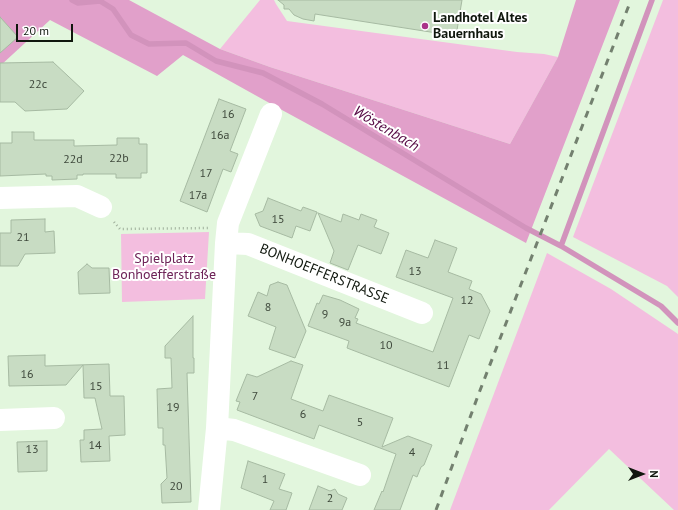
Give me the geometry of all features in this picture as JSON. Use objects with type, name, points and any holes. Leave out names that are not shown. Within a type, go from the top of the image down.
[{"type":"street","points":[[209,510],[216,428],[228,223],[271,114]]},
{"type":"street","points":[[0,198],[77,196],[100,207]]},
{"type":"street","name":"BONHOEFFERSTRASSE","points":[[226,243],[248,244],[422,313]]},
{"type":"street","points":[[0,420],[54,418]]},
{"type":"street","points":[[216,428],[234,430],[360,475]]},
{"type":"path","points":[[100,207],[120,229],[212,228],[226,243]]},
{"type":"green space","points":[[260,0],[274,0],[287,21],[558,57],[510,144],[270,67],[220,49]]},
{"type":"green space","points":[[663,0],[678,0],[678,297],[667,286],[573,237]]},
{"type":"green space","name":"Spielplatz Bonhoefferstraße","points":[[209,232],[205,299],[122,302],[121,234]]},
{"type":"green space","points":[[547,253],[611,289],[678,334],[678,510],[674,510],[609,449],[549,510],[450,510]]},
{"type":"shaded area","points":[[0,0],[129,0],[220,49],[270,67],[510,144],[558,57],[576,0],[620,0],[526,243],[183,55],[157,76],[50,20],[0,66]]},
{"type":"building","name":"Landhotel Altes Bauernhaus","points":[[278,0],[462,0],[456,36],[315,14],[314,21],[303,19],[294,15],[289,9],[284,9],[284,5]]},
{"type":"building","points":[[0,17],[18,37],[0,53]]},
{"type":"building","points":[[53,62],[84,91],[67,109],[25,111],[15,102],[0,102],[0,63]]},
{"type":"building","points":[[219,99],[246,109],[230,151],[238,154],[231,172],[223,169],[207,212],[180,201]]},
{"type":"building","points":[[12,132],[34,132],[34,140],[74,140],[74,146],[117,145],[117,138],[139,138],[139,144],[147,144],[147,173],[141,173],[141,178],[116,178],[116,174],[83,174],[77,175],[77,179],[52,180],[52,176],[46,176],[46,174],[0,176],[0,143],[12,143]]},
{"type":"building","points":[[268,198],[301,211],[303,207],[317,212],[310,231],[296,226],[292,238],[260,226],[255,214],[263,211]]},
{"type":"building","points":[[318,213],[341,222],[343,214],[359,220],[361,214],[377,220],[374,227],[389,233],[381,254],[358,245],[348,270],[330,263],[334,251]]},
{"type":"building","points":[[45,219],[45,232],[54,231],[55,253],[25,254],[18,266],[0,266],[0,233],[11,233],[11,220]]},
{"type":"building","points":[[435,240],[457,248],[448,272],[472,281],[469,289],[481,294],[490,311],[479,339],[469,335],[449,387],[347,348],[349,341],[308,326],[317,303],[319,304],[323,295],[340,300],[359,309],[355,318],[358,319],[356,323],[433,352],[453,298],[396,277],[406,250],[428,258]]},
{"type":"building","points":[[87,264],[92,268],[109,268],[110,293],[79,294],[78,272]]},
{"type":"building","points":[[278,282],[287,285],[306,331],[295,358],[269,349],[276,327],[248,316],[258,292],[267,296],[270,285]]},
{"type":"building","points":[[193,316],[194,373],[187,373],[191,502],[162,503],[161,484],[167,478],[165,445],[163,445],[163,428],[158,428],[157,389],[172,388],[171,358],[165,358],[165,346]]},
{"type":"building","points":[[45,355],[45,366],[109,364],[110,396],[124,396],[125,435],[109,436],[110,461],[81,462],[80,440],[84,440],[84,430],[102,429],[95,398],[84,398],[83,365],[66,385],[9,386],[8,356]]},
{"type":"building","points":[[291,361],[303,365],[291,399],[323,411],[329,395],[393,418],[382,447],[408,436],[432,445],[424,465],[421,467],[417,477],[413,475],[400,510],[374,510],[382,491],[383,492],[396,454],[319,425],[314,439],[237,410],[240,402],[236,401],[247,374],[257,377]]},
{"type":"building","points":[[47,441],[47,471],[18,472],[17,442]]},
{"type":"building","points":[[248,461],[285,474],[279,489],[292,493],[286,510],[270,510],[274,501],[241,488]]},
{"type":"building","points":[[318,486],[330,491],[335,489],[338,494],[347,498],[342,510],[309,510]]},
{"type":"waterway","name":"Wöstenbach","points":[[72,0],[78,3],[100,1],[113,9],[131,35],[149,44],[186,43],[216,61],[263,73],[322,104],[526,228],[561,246],[661,306],[678,323]]},
{"type":"waterway","points":[[561,246],[652,0]]},
{"type":"railway","points":[[436,510],[479,393],[631,0]]},
{"type":"place","name":"Landhotel Altes Bauernhaus","points":[[425,26]]}]
